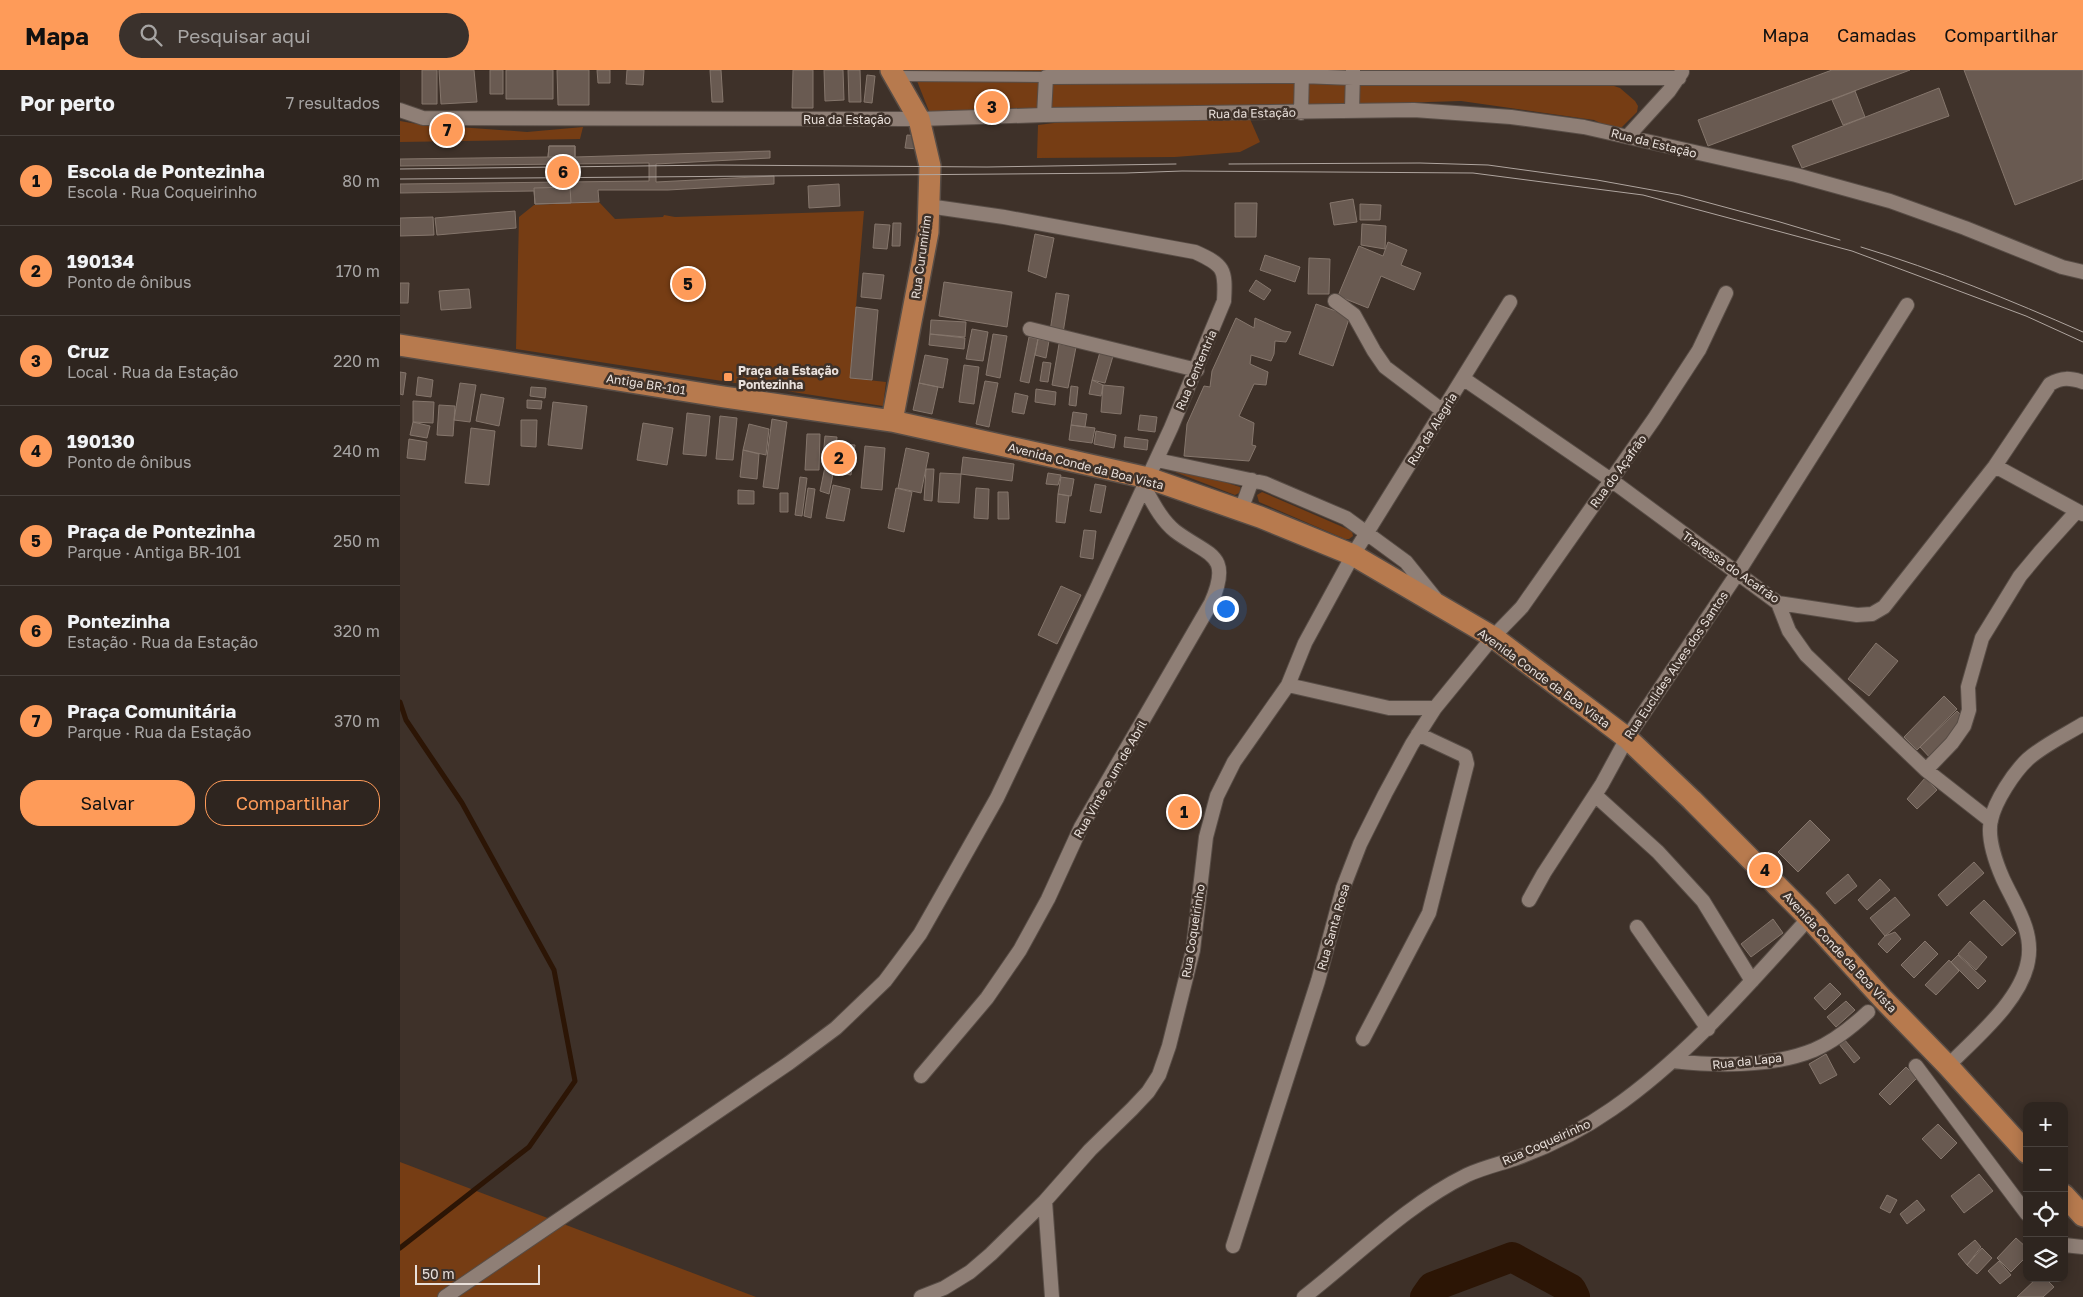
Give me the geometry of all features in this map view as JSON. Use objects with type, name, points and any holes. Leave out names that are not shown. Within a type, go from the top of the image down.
[{"type":"main road","name":"Rua Curumirim","points":[[892,422],[928,232],[930,166],[919,120],[893,73]]},
{"type":"main road","name":"Antiga BR-101","points":[[400,345],[892,422]]},
{"type":"main road","name":"Avenida Conde da Boa Vista","points":[[892,422],[1149,475],[1352,555],[1493,637],[1627,738],[1692,800],[1810,918],[2023,1149]]},
{"type":"main road","points":[[2068,1199],[2083,1216]]},
{"type":"street","points":[[893,73],[1046,77],[1301,73],[1681,74]]},
{"type":"street","points":[[1301,73],[1301,113]]},
{"type":"street","points":[[1352,111],[1353,74]]},
{"type":"street","points":[[1628,136],[1681,74]]},
{"type":"street","points":[[1044,115],[1046,77]]},
{"type":"street","name":"Rua da Estação","points":[[400,110],[423,118],[919,120],[1044,115],[1414,110],[1476,114],[1584,126],[1796,175],[1890,201],[1965,228],[2062,267],[2083,272]]},
{"type":"street","points":[[400,121],[423,118]]},
{"type":"street","name":"Rua Cententria","points":[[446,1297],[789,1063],[836,1028],[885,981],[920,934],[996,798],[1149,475],[1196,370],[1224,301],[1225,283],[1222,268],[1213,260],[1194,252],[1004,216],[928,206]]},
{"type":"street","points":[[2062,267],[2083,277]]},
{"type":"street","name":"Rua do Açafrão","points":[[1493,637],[1522,607],[1677,386],[1698,350],[1726,294]]},
{"type":"street","points":[[1335,301],[1354,316],[1385,367],[1443,411]]},
{"type":"street","name":"Rua da Alegria","points":[[1352,555],[1464,379],[1510,302]]},
{"type":"street","name":"Rua Euclides Alves dos Santos","points":[[1529,900],[1544,873],[1595,795],[1627,738],[1737,574],[1906,305]]},
{"type":"street","points":[[1030,329],[1196,370]]},
{"type":"street","name":"Travessa do Acafrão","points":[[1464,379],[1611,480],[1778,603],[1857,615],[1872,614],[1884,607],[1996,466],[2050,384],[2059,378],[2083,382]]},
{"type":"street","points":[[1926,770],[1952,743],[1964,726],[1969,710],[1968,687],[1982,638],[2020,576],[2040,552],[2080,513],[1996,466]]},
{"type":"street","points":[[1149,475],[1252,480],[1264,483],[1346,518],[1406,562],[1443,609]]},
{"type":"street","name":"Rua Vinte e um de Abril","points":[[921,1076],[987,998],[1020,950],[1048,899],[1081,827],[1211,603],[1217,589],[1221,575],[1218,562],[1207,550],[1173,530],[1154,505],[1149,475]]},
{"type":"street","points":[[1241,510],[1252,480]]},
{"type":"street","name":"Rua Coqueirinho","points":[[1045,1202],[1090,1150],[1148,1092],[1159,1075],[1169,1046],[1193,950],[1202,863],[1210,815],[1217,796],[1234,762],[1288,685],[1305,643],[1352,555]]},
{"type":"street","points":[[1778,603],[1789,631],[1806,655],[1926,770],[1991,820]]},
{"type":"street","name":"Rua Santa Rosa","points":[[1233,1246],[1315,989],[1343,888],[1364,836],[1384,794],[1418,734],[1435,708],[1493,637]]},
{"type":"street","points":[[1288,685],[1389,708],[1435,708]]},
{"type":"street","points":[[1948,1066],[2005,1007],[2023,978],[2029,960],[2023,917],[2003,879],[1992,850],[1991,820],[2003,790],[2028,759],[2083,724]]},
{"type":"street","points":[[1363,1039],[1429,913],[1467,764],[1465,756],[1418,734]]},
{"type":"street","points":[[1595,795],[1658,852],[1703,901],[1752,981]]},
{"type":"street","name":"Rua Coqueirinho","points":[[1304,1297],[1372,1241],[1442,1190],[1468,1174],[1516,1158],[1588,1125],[1652,1080],[1708,1028],[1810,918]]},
{"type":"street","points":[[1637,928],[1708,1028]]},
{"type":"street","name":"Rua da Lapa","points":[[1673,1061],[1712,1066],[1777,1060],[1814,1050],[1846,1032],[1868,1012]]},
{"type":"street","points":[[1916,1066],[2023,1209]]},
{"type":"street","points":[[921,1297],[944,1288],[970,1272],[1045,1202]]},
{"type":"street","points":[[1045,1202],[1052,1297]]},
{"type":"street","points":[[2068,1245],[2083,1247]]},
{"type":"shaded area","points":[[1045,70],[1046,79],[1353,84],[1608,84],[1620,88],[1638,106],[1637,112],[1621,128],[1610,128],[1594,120],[1461,101],[934,113],[929,111],[913,71]]},
{"type":"shaded area","points":[[1250,119],[1260,142],[1240,152],[1175,157],[1037,158],[1038,125],[1078,120]]},
{"type":"shaded area","points":[[400,121],[417,124],[527,132],[583,127],[580,139],[400,142]]},
{"type":"shaded area","points":[[599,202],[615,219],[663,217],[664,215],[675,217],[864,211],[850,378],[886,382],[883,406],[516,349],[519,217],[534,205]]},
{"type":"shaded area","points":[[1178,467],[1240,487],[1241,492],[1235,495],[1175,472]]},
{"type":"shaded area","points":[[1262,492],[1352,531],[1353,536],[1345,539],[1259,502],[1257,495]]},
{"type":"shaded area","points":[[400,1162],[756,1297],[400,1297]]},
{"type":"building","points":[[422,70],[437,70],[437,104],[422,104]]},
{"type":"building","points":[[439,70],[474,70],[477,102],[441,104]]},
{"type":"building","points":[[490,70],[503,70],[503,94],[490,94]]},
{"type":"building","points":[[506,70],[553,70],[553,99],[506,99]]},
{"type":"building","points":[[557,70],[589,70],[589,105],[558,105]]},
{"type":"building","points":[[597,70],[610,70],[610,83],[598,83]]},
{"type":"building","points":[[627,70],[644,70],[643,85],[626,84]]},
{"type":"building","points":[[710,70],[721,70],[723,102],[712,102]]},
{"type":"building","points":[[793,70],[813,70],[813,108],[792,108]]},
{"type":"building","points":[[824,70],[843,70],[844,100],[825,101]]},
{"type":"building","points":[[848,70],[860,70],[861,102],[849,102]]},
{"type":"building","points":[[1365,70],[1389,70],[1390,72],[1365,72]]},
{"type":"building","points":[[1832,70],[1910,70],[1708,146],[1698,120]]},
{"type":"building","points":[[1964,70],[2083,70],[2083,179],[2015,205]]},
{"type":"building","points":[[867,75],[875,76],[872,103],[864,102]]},
{"type":"building","points":[[1939,88],[1949,116],[1802,168],[1792,146]]},
{"type":"building","points":[[1855,91],[1865,117],[1843,125],[1832,100]]},
{"type":"building","points":[[907,135],[921,136],[919,149],[905,148]]},
{"type":"building","points":[[549,146],[575,146],[575,157],[770,151],[770,158],[656,164],[656,182],[774,176],[774,184],[668,190],[598,190],[599,202],[535,204],[534,191],[400,193],[400,184],[649,181],[649,163],[400,166],[400,159],[548,157]]},
{"type":"building","points":[[549,146],[575,146],[575,157],[548,157]]},
{"type":"building","points":[[839,184],[840,206],[809,208],[808,186]]},
{"type":"building","points":[[570,187],[571,203],[535,204],[534,188]]},
{"type":"building","points":[[1353,199],[1357,222],[1334,225],[1330,203]]},
{"type":"building","points":[[1235,203],[1257,203],[1256,237],[1235,237]]},
{"type":"building","points":[[1360,204],[1381,205],[1380,220],[1360,220]]},
{"type":"building","points":[[515,211],[516,228],[437,235],[435,218]]},
{"type":"building","points":[[433,217],[434,235],[400,236],[400,218]]},
{"type":"building","points":[[893,223],[901,223],[900,246],[892,246]]},
{"type":"building","points":[[875,224],[890,225],[887,249],[873,248]]},
{"type":"building","points":[[1362,224],[1386,226],[1385,249],[1361,245]]},
{"type":"building","points":[[1035,234],[1054,238],[1046,278],[1028,271]]},
{"type":"building","points":[[1388,242],[1407,250],[1401,265],[1421,273],[1414,290],[1381,276],[1368,308],[1338,296],[1359,246],[1383,256]]},
{"type":"building","points":[[1265,255],[1300,267],[1295,282],[1260,270]]},
{"type":"building","points":[[1309,258],[1330,259],[1329,294],[1308,294]]},
{"type":"building","points":[[863,273],[884,275],[881,299],[861,297]]},
{"type":"building","points":[[1256,280],[1271,290],[1264,300],[1249,291]]},
{"type":"building","points":[[944,282],[1012,292],[1007,327],[939,316]]},
{"type":"building","points":[[400,283],[409,283],[408,303],[400,303]]},
{"type":"building","points":[[469,289],[471,308],[441,310],[439,291]]},
{"type":"building","points":[[1056,293],[1069,295],[1063,333],[1050,331]]},
{"type":"building","points":[[1316,304],[1350,316],[1333,366],[1299,354]]},
{"type":"building","points":[[856,307],[878,310],[872,380],[850,378]]},
{"type":"building","points":[[1236,318],[1254,328],[1255,318],[1284,331],[1291,332],[1286,342],[1275,341],[1274,354],[1271,361],[1251,355],[1250,364],[1268,372],[1266,385],[1254,384],[1239,416],[1254,423],[1252,445],[1256,446],[1249,461],[1184,456],[1187,424],[1204,386],[1210,387],[1212,371]]},
{"type":"building","points":[[931,320],[966,322],[965,337],[930,334]]},
{"type":"building","points":[[972,329],[988,332],[983,361],[966,359]]},
{"type":"building","points":[[930,334],[965,338],[964,349],[929,345]]},
{"type":"building","points":[[993,334],[1007,336],[1000,378],[986,375]]},
{"type":"building","points":[[1029,337],[1038,339],[1029,383],[1020,381]]},
{"type":"building","points":[[1038,339],[1049,341],[1046,358],[1035,355]]},
{"type":"building","points":[[1059,344],[1076,347],[1068,388],[1052,385]]},
{"type":"building","points":[[1100,352],[1113,356],[1105,383],[1092,380]]},
{"type":"building","points":[[925,355],[948,359],[943,388],[919,383]]},
{"type":"building","points":[[1043,362],[1051,363],[1048,382],[1040,381]]},
{"type":"building","points":[[964,365],[979,367],[974,404],[959,402]]},
{"type":"building","points":[[400,372],[406,373],[403,395],[400,394]]},
{"type":"building","points":[[418,377],[433,380],[431,397],[416,395]]},
{"type":"building","points":[[1092,380],[1103,385],[1101,396],[1089,394]]},
{"type":"building","points":[[985,381],[998,383],[989,427],[976,424]]},
{"type":"building","points":[[460,383],[476,385],[470,422],[454,420]]},
{"type":"building","points":[[919,383],[938,387],[932,414],[913,410]]},
{"type":"building","points":[[1103,385],[1124,387],[1121,414],[1101,412]]},
{"type":"building","points":[[1071,386],[1078,387],[1076,406],[1069,405]]},
{"type":"building","points":[[531,387],[546,388],[545,398],[530,396]]},
{"type":"building","points":[[1036,389],[1056,392],[1055,405],[1035,402]]},
{"type":"building","points":[[1015,393],[1028,396],[1024,414],[1012,412]]},
{"type":"building","points":[[481,394],[504,398],[499,426],[476,421]]},
{"type":"building","points":[[527,400],[542,401],[541,409],[527,408]]},
{"type":"building","points":[[413,401],[434,402],[433,423],[413,422]]},
{"type":"building","points":[[553,402],[587,406],[582,449],[548,445]]},
{"type":"building","points":[[439,405],[455,406],[453,436],[437,435]]},
{"type":"building","points":[[1073,412],[1087,414],[1085,427],[1071,425]]},
{"type":"building","points":[[687,413],[710,416],[706,456],[683,454]]},
{"type":"building","points":[[1140,415],[1157,417],[1155,432],[1138,430]]},
{"type":"building","points":[[720,416],[737,418],[733,460],[716,459]]},
{"type":"building","points":[[772,419],[787,422],[778,489],[763,487]]},
{"type":"building","points":[[521,420],[537,420],[536,447],[521,446]]},
{"type":"building","points":[[413,422],[430,426],[427,438],[410,435]]},
{"type":"building","points":[[643,423],[673,428],[667,465],[637,460]]},
{"type":"building","points":[[749,424],[769,429],[766,455],[743,450]]},
{"type":"building","points":[[1071,425],[1095,428],[1092,443],[1069,440]]},
{"type":"building","points":[[471,428],[495,431],[489,485],[465,483]]},
{"type":"building","points":[[1096,431],[1116,435],[1114,448],[1094,444]]},
{"type":"building","points":[[807,434],[820,434],[819,470],[805,470]]},
{"type":"building","points":[[825,436],[837,437],[835,459],[823,458]]},
{"type":"building","points":[[1125,437],[1148,440],[1147,450],[1124,447]]},
{"type":"building","points":[[409,439],[427,442],[425,460],[407,458]]},
{"type":"building","points":[[843,444],[855,445],[851,475],[839,473]]},
{"type":"building","points":[[865,446],[885,448],[882,490],[861,488]]},
{"type":"building","points":[[906,448],[929,453],[921,493],[898,488]]},
{"type":"building","points":[[743,450],[759,454],[757,479],[740,477]]},
{"type":"building","points":[[963,457],[1014,464],[1012,481],[961,474]]},
{"type":"building","points":[[826,462],[835,464],[829,494],[820,491]]},
{"type":"building","points":[[926,469],[934,469],[932,501],[924,500]]},
{"type":"building","points":[[940,473],[961,474],[959,503],[938,502]]},
{"type":"building","points":[[1048,473],[1061,475],[1058,485],[1046,484]]},
{"type":"building","points":[[800,477],[807,478],[802,516],[795,515]]},
{"type":"building","points":[[1061,477],[1074,479],[1071,496],[1058,494]]},
{"type":"building","points":[[1095,484],[1106,486],[1101,513],[1090,511]]},
{"type":"building","points":[[833,485],[850,489],[844,521],[826,518]]},
{"type":"building","points":[[808,488],[815,489],[811,518],[804,516]]},
{"type":"building","points":[[896,488],[912,492],[904,532],[888,528]]},
{"type":"building","points":[[976,488],[989,489],[988,519],[974,518]]},
{"type":"building","points":[[738,490],[754,491],[754,504],[738,504]]},
{"type":"building","points":[[998,492],[1008,492],[1009,519],[998,519]]},
{"type":"building","points":[[780,493],[788,493],[788,512],[780,512]]},
{"type":"building","points":[[1058,494],[1069,496],[1065,523],[1056,522]]},
{"type":"building","points":[[1084,530],[1096,531],[1093,559],[1080,557]]},
{"type":"building","points":[[1061,586],[1081,595],[1057,644],[1038,635]]},
{"type":"building","points":[[1876,643],[1898,661],[1869,696],[1848,679]]},
{"type":"building","points":[[1944,696],[1957,709],[1917,750],[1904,737]]},
{"type":"building","points":[[1957,711],[1965,719],[1933,761],[1920,747]]},
{"type":"building","points":[[1925,778],[1937,790],[1917,809],[1907,799]]},
{"type":"building","points":[[1199,804],[1199,819],[1168,819],[1169,805]]},
{"type":"building","points":[[1810,820],[1830,840],[1798,872],[1778,852]]},
{"type":"building","points":[[1974,862],[1984,873],[1947,906],[1938,895]]},
{"type":"building","points":[[1848,874],[1857,886],[1835,904],[1826,893]]},
{"type":"building","points":[[1880,879],[1890,890],[1867,910],[1858,900]]},
{"type":"building","points":[[1895,897],[1910,915],[1885,936],[1870,918]]},
{"type":"building","points":[[1984,900],[2016,933],[2002,946],[1970,913]]},
{"type":"building","points":[[1773,919],[1783,933],[1751,957],[1741,944]]},
{"type":"building","points":[[1895,932],[1901,939],[1887,953],[1878,944],[1885,936]]},
{"type":"building","points":[[1925,941],[1938,954],[1914,978],[1901,965]]},
{"type":"building","points":[[1970,941],[1987,957],[1976,970],[1958,954]]},
{"type":"building","points":[[1958,955],[1986,981],[1978,989],[1951,962]]},
{"type":"building","points":[[1949,960],[1959,971],[1936,995],[1925,985]]},
{"type":"building","points":[[1830,983],[1841,994],[1825,1010],[1814,998]]},
{"type":"building","points":[[1846,1001],[1855,1010],[1836,1027],[1827,1017]]},
{"type":"building","points":[[1844,1039],[1860,1058],[1854,1063],[1839,1044]]},
{"type":"building","points":[[1826,1054],[1837,1075],[1820,1084],[1809,1064]]},
{"type":"building","points":[[1906,1067],[1917,1078],[1890,1105],[1879,1094]]},
{"type":"building","points":[[1938,1124],[1957,1143],[1941,1159],[1922,1139]]},
{"type":"building","points":[[1979,1174],[1993,1191],[1964,1213],[1951,1196]]},
{"type":"building","points":[[1887,1195],[1897,1200],[1890,1213],[1880,1208]]},
{"type":"building","points":[[1917,1200],[1925,1210],[1907,1224],[1900,1214]]},
{"type":"building","points":[[2016,1238],[2023,1244],[2023,1260],[2011,1272],[1997,1258]]},
{"type":"building","points":[[1975,1240],[1981,1247],[1967,1265],[1958,1254]]},
{"type":"building","points":[[1982,1248],[1992,1258],[1977,1274],[1967,1265]]},
{"type":"building","points":[[1999,1261],[2011,1275],[2000,1284],[1988,1271]]},
{"type":"building","points":[[2033,1282],[2049,1282],[2054,1287],[2043,1297],[2017,1297]]},
{"type":"waterway","points":[[400,702],[406,720],[462,803],[554,970],[575,1081],[529,1147],[400,1248]]},
{"type":"waterway","points":[[1425,1297],[1432,1287],[1512,1257],[1571,1289],[1575,1297]]},
{"type":"tram line","points":[[1229,164],[1420,163],[1488,165],[1597,180],[1680,195],[1840,240]]},
{"type":"tram line","points":[[400,169],[717,165],[987,167],[1176,164]]},
{"type":"tram line","points":[[400,179],[1182,171],[1473,173],[1643,195],[1852,251],[2026,316],[2083,342]]},
{"type":"tram line","points":[[1861,247],[1973,286],[2083,332]]},
{"type":"place","name":"Cruz","points":[[992,107]]},
{"type":"place","name":"Praça Comunitária","points":[[447,130]]},
{"type":"place","name":"Pontezinha","points":[[563,172]]},
{"type":"place","name":"Praça de Pontezinha","points":[[688,284]]},
{"type":"place","name":"Praça da Estação Pontezinha","points":[[728,377]]},
{"type":"place","name":"190134","points":[[839,458]]},
{"type":"place","name":"Escola de Pontezinha","points":[[1184,812]]},
{"type":"place","name":"190130","points":[[1765,870]]}]
